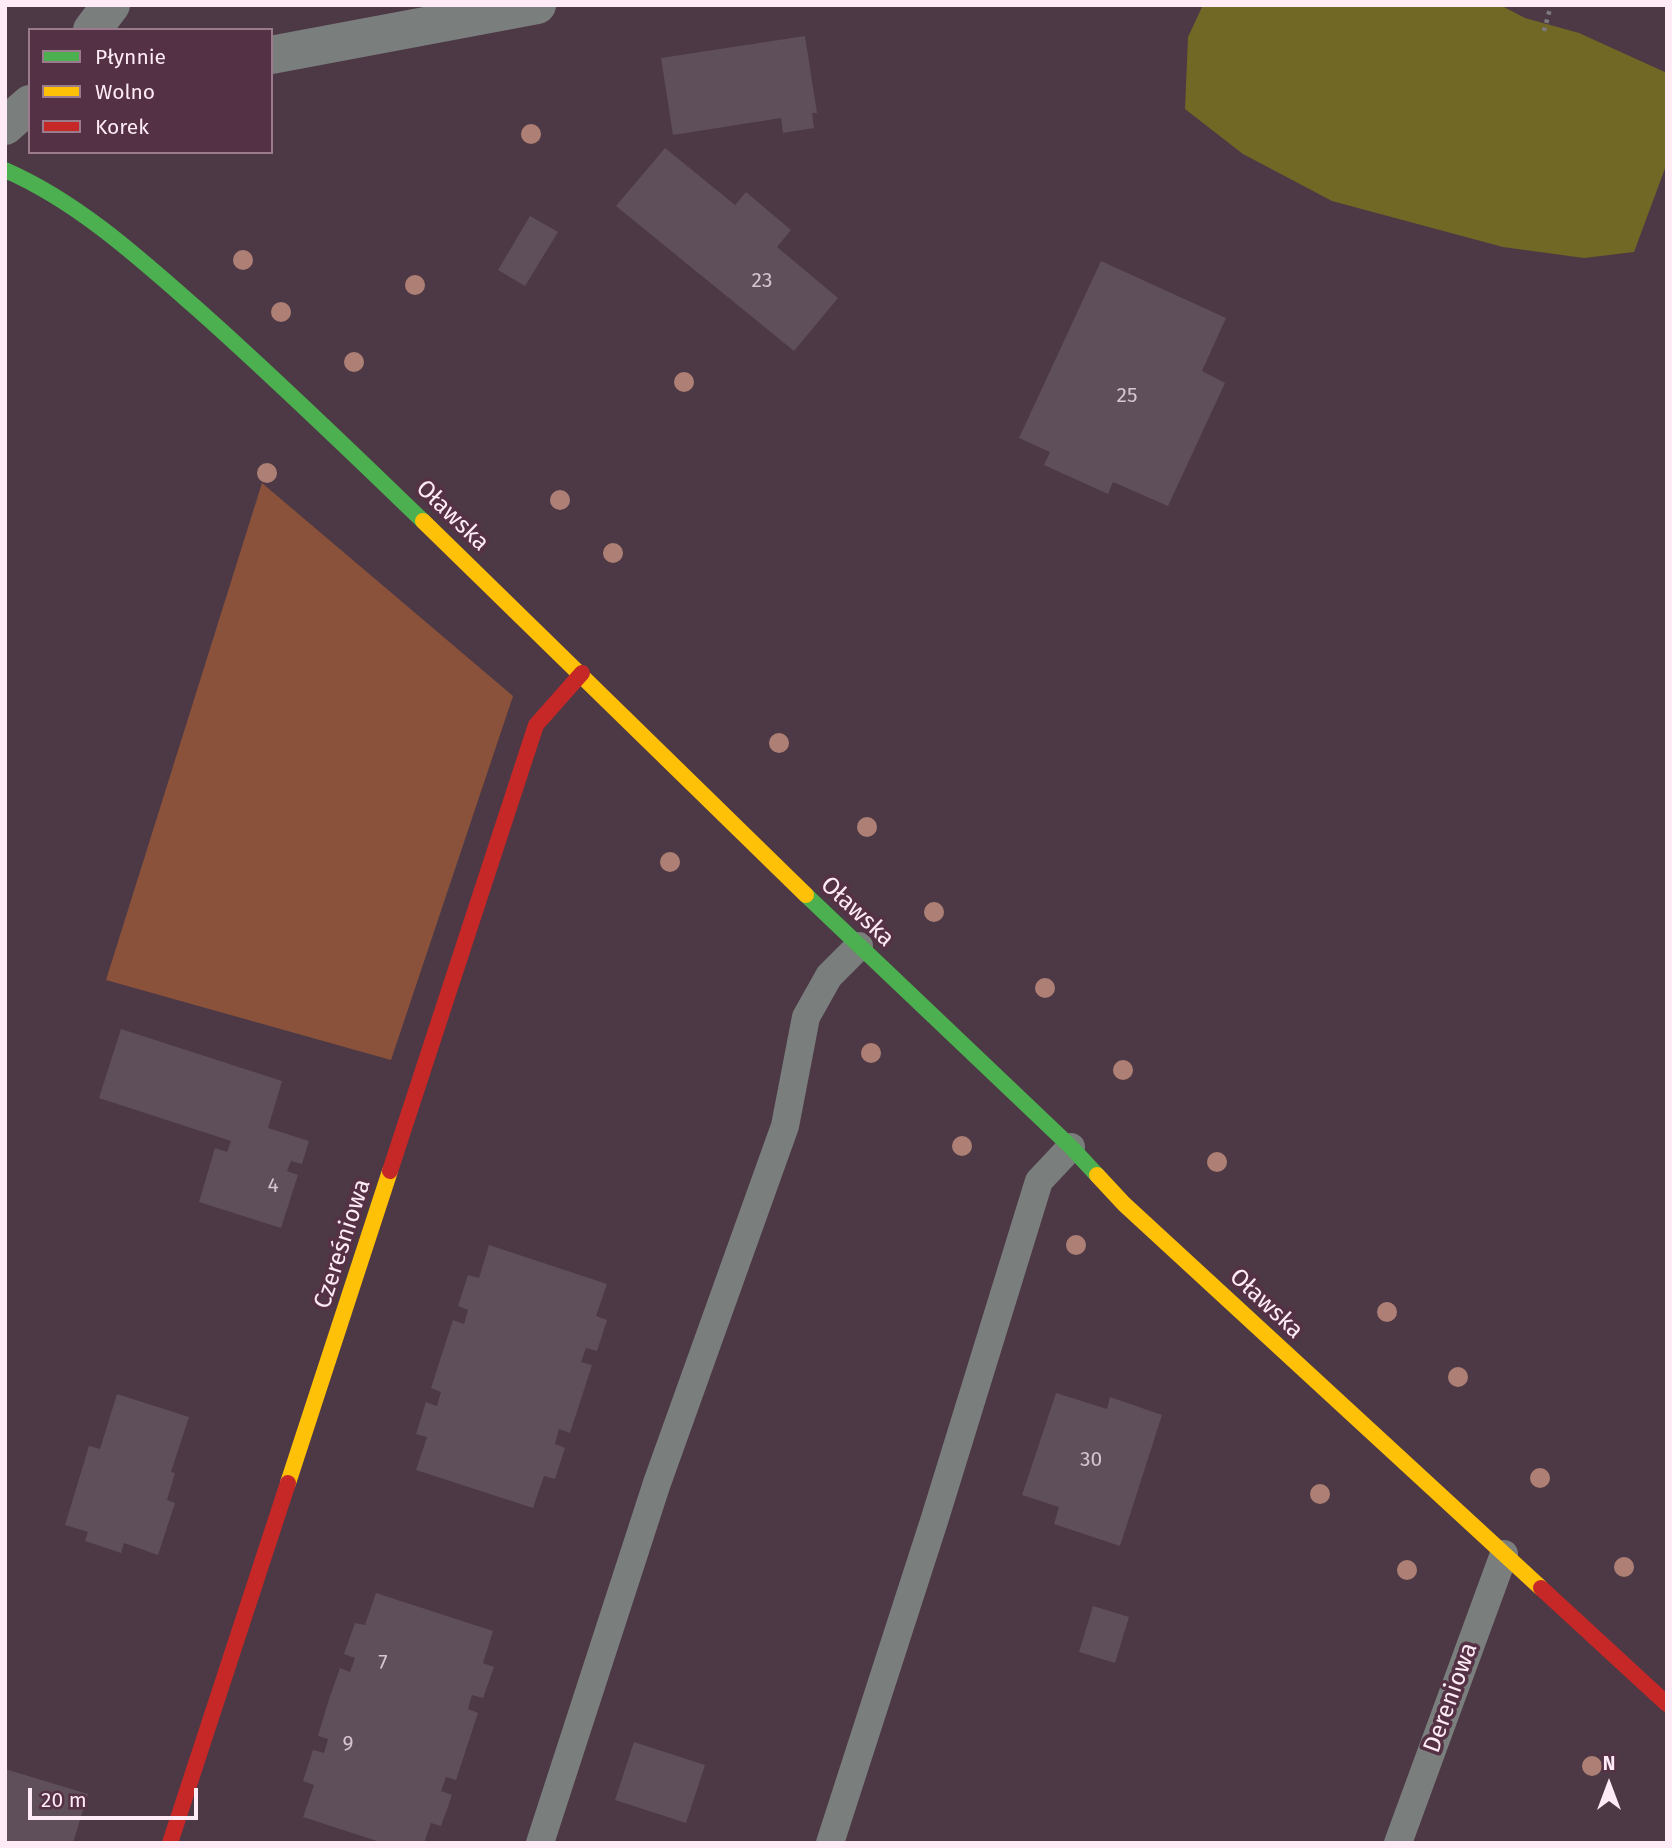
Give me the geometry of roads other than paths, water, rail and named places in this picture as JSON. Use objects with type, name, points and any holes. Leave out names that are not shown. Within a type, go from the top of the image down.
[{"type":"street","points":[[94,28],[111,5]]},
{"type":"street","points":[[273,55],[537,5]]},
{"type":"street","points":[[5,125],[28,106]]},
{"type":"street","name":"Oławska","points":[[5,170],[30,181],[125,245],[248,354],[582,673],[763,855],[1070,1147],[1124,1204],[1667,1704]]},
{"type":"street","name":"Czereśniowa","points":[[170,1843],[536,725],[582,673]]},
{"type":"lane","points":[[540,1843],[657,1483],[785,1126],[806,1017],[830,976],[859,946]]},
{"type":"lane","points":[[830,1843],[935,1518],[1039,1181],[1070,1147]]},
{"type":"lane","name":"Dereniowa","points":[[1398,1843],[1504,1554]]}]
